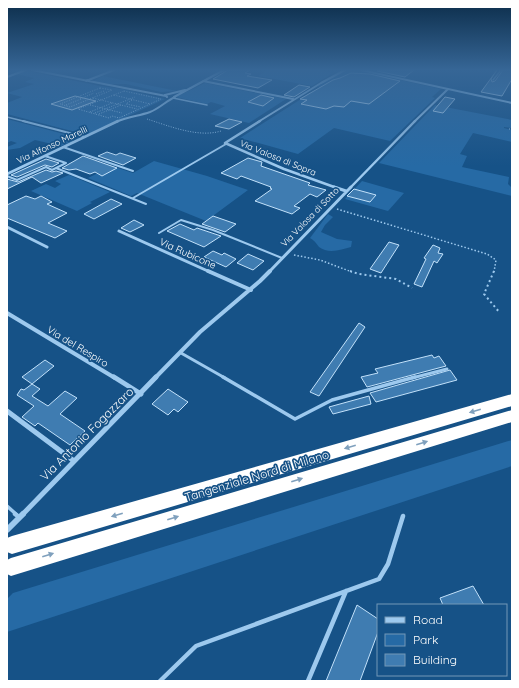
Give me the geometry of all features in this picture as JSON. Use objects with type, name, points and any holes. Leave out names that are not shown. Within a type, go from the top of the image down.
[{"type":"highway","name":"Tangenziale Nord di Milano","points":[[12,545],[512,400]]},
{"type":"highway","name":"Tangenziale Nord di Milano","points":[[11,567],[512,416]]},
{"type":"street","name":"Via Alfonso Marelli","points":[[7,175],[125,118],[148,113],[162,106],[165,102]]},
{"type":"street","name":"Via Valosa di Sopra","points":[[288,102],[227,140],[226,144],[284,169],[346,191]]},
{"type":"street","name":"Via Valosa di Sotto","points":[[181,353],[211,322],[251,290],[330,207],[435,102]]},
{"type":"street","points":[[7,227],[47,247]]},
{"type":"street","name":"Via Rubicone","points":[[119,231],[251,290]]},
{"type":"street","name":"Via del Respiro","points":[[7,314],[141,394]]},
{"type":"street","name":"Via Antonio Fogazzaro","points":[[7,530],[181,353]]},
{"type":"street","points":[[7,411],[74,461]]},
{"type":"lane","points":[[195,102],[207,105]]},
{"type":"lane","points":[[7,117],[85,137]]},
{"type":"lane","points":[[133,198],[226,144]]},
{"type":"lane","points":[[63,148],[133,171]]},
{"type":"lane","points":[[7,175],[17,180],[46,167],[52,170],[66,164],[45,156]]},
{"type":"lane","points":[[56,168],[146,204]]},
{"type":"lane","points":[[159,233],[182,220],[213,230],[282,258]]},
{"type":"lane","points":[[181,353],[295,419],[332,400],[447,369]]},
{"type":"lane","points":[[7,506],[19,517]]},
{"type":"lane","points":[[160,681],[196,646],[379,579],[388,564],[403,516]]},
{"type":"lane","points":[[308,681],[346,591]]},
{"type":"path","points":[[65,102],[60,104],[70,106],[81,102]]},
{"type":"path","points":[[65,105],[73,102]]},
{"type":"path","points":[[96,102],[78,109],[109,118],[112,116],[119,118],[155,102]]},
{"type":"path","points":[[109,102],[138,110]]},
{"type":"path","points":[[93,113],[122,102]]},
{"type":"path","points":[[129,102],[126,104],[142,108]]},
{"type":"path","points":[[142,102],[154,105]]},
{"type":"path","points":[[89,112],[112,103]]},
{"type":"path","points":[[90,105],[131,115]]},
{"type":"path","points":[[98,115],[121,105]]},
{"type":"path","points":[[148,113],[147,119],[203,134],[212,134],[222,131]]},
{"type":"path","points":[[330,207],[487,254],[496,260],[495,269],[484,294],[500,314]]},
{"type":"path","points":[[286,254],[320,260],[359,274],[396,279],[412,288]]},
{"type":"green space","points":[[158,102],[87,135],[7,114],[7,103]]},
{"type":"green space","points":[[199,102],[211,102],[207,104]]},
{"type":"green space","points":[[211,102],[281,102],[249,123],[210,114],[225,106]]},
{"type":"green space","points":[[296,102],[431,102],[390,141],[334,128],[298,154],[240,138]]},
{"type":"green space","points":[[435,105],[512,120],[512,128],[504,128],[512,130],[512,142],[473,133],[460,154],[467,156],[462,167],[509,177],[508,184],[512,188],[512,196],[379,163]]},
{"type":"green space","points":[[7,119],[79,138],[61,146],[35,140],[20,148],[7,150],[7,147],[17,143],[11,141],[7,143]]},
{"type":"green space","points":[[154,161],[207,176],[248,190],[206,221],[137,193],[131,196],[88,178],[112,166],[133,173]]},
{"type":"green space","points":[[69,175],[110,192],[90,202],[92,203],[77,211],[31,191],[46,184],[55,188],[61,184],[55,181]]},
{"type":"green space","points":[[362,181],[404,193],[388,211],[345,199]]},
{"type":"green space","points":[[328,214],[333,217],[325,225],[321,232],[337,239],[352,241],[351,247],[330,251],[319,247],[310,238]]},
{"type":"green space","points":[[512,440],[512,466],[7,632],[7,599],[13,593]]},
{"type":"building","points":[[57,102],[93,102],[72,110],[51,104]]},
{"type":"building","points":[[248,102],[268,102],[263,106]]},
{"type":"building","points":[[304,102],[350,102],[344,107],[334,106],[326,109],[301,104]]},
{"type":"building","points":[[358,102],[372,102],[369,104]]},
{"type":"building","points":[[441,102],[452,102],[443,113],[433,111]]},
{"type":"building","points":[[229,119],[242,122],[229,129],[215,126]]},
{"type":"building","points":[[107,152],[116,155],[120,153],[136,158],[123,165],[98,156]]},
{"type":"building","points":[[83,156],[117,168],[102,176],[95,172],[90,174],[76,169],[69,170],[62,168]]},
{"type":"building","points":[[248,158],[262,162],[261,166],[310,183],[308,185],[326,190],[317,197],[310,194],[294,206],[300,208],[292,214],[255,201],[272,189],[270,188],[271,187],[241,176],[237,179],[221,173]]},
{"type":"building","points":[[46,159],[59,163],[52,167],[45,165],[17,177],[11,175]]},
{"type":"building","points":[[46,170],[63,173],[41,183],[32,177],[7,189],[7,179],[18,182]]},
{"type":"building","points":[[354,189],[376,195],[370,202],[347,196]]},
{"type":"building","points":[[26,196],[35,199],[41,196],[52,202],[47,204],[67,213],[48,223],[67,231],[55,238],[7,218],[7,205]]},
{"type":"building","points":[[111,199],[122,204],[94,219],[84,214]]},
{"type":"building","points":[[213,216],[236,224],[225,232],[202,224]]},
{"type":"building","points":[[134,220],[144,225],[130,232],[121,228]]},
{"type":"building","points":[[180,224],[194,230],[197,228],[221,236],[204,247],[167,231]]},
{"type":"building","points":[[389,242],[399,245],[381,273],[370,269]]},
{"type":"building","points":[[433,245],[440,248],[438,253],[443,254],[437,263],[434,261],[422,287],[414,284],[426,259],[424,258]]},
{"type":"building","points":[[213,251],[222,255],[224,253],[236,259],[226,267],[204,257]]},
{"type":"building","points":[[248,254],[264,261],[253,270],[237,263]]},
{"type":"building","points":[[359,323],[365,327],[319,396],[310,392]]},
{"type":"building","points":[[432,355],[434,358],[439,356],[446,366],[367,387],[361,377],[378,373],[375,369]]},
{"type":"building","points":[[45,360],[54,366],[32,384],[22,377]]},
{"type":"building","points":[[450,370],[457,380],[376,402],[370,393]]},
{"type":"building","points":[[32,384],[40,389],[32,396],[48,406],[65,391],[77,398],[60,414],[85,431],[70,445],[38,423],[35,426],[22,417],[34,406],[17,395],[21,389],[24,390]]},
{"type":"building","points":[[168,389],[188,402],[178,412],[174,409],[168,415],[152,404]]},
{"type":"building","points":[[369,396],[371,404],[333,414],[329,407]]},
{"type":"building","points":[[473,586],[483,604],[443,604],[440,598]]},
{"type":"building","points":[[357,605],[377,618],[377,635],[360,681],[326,681]]}]
